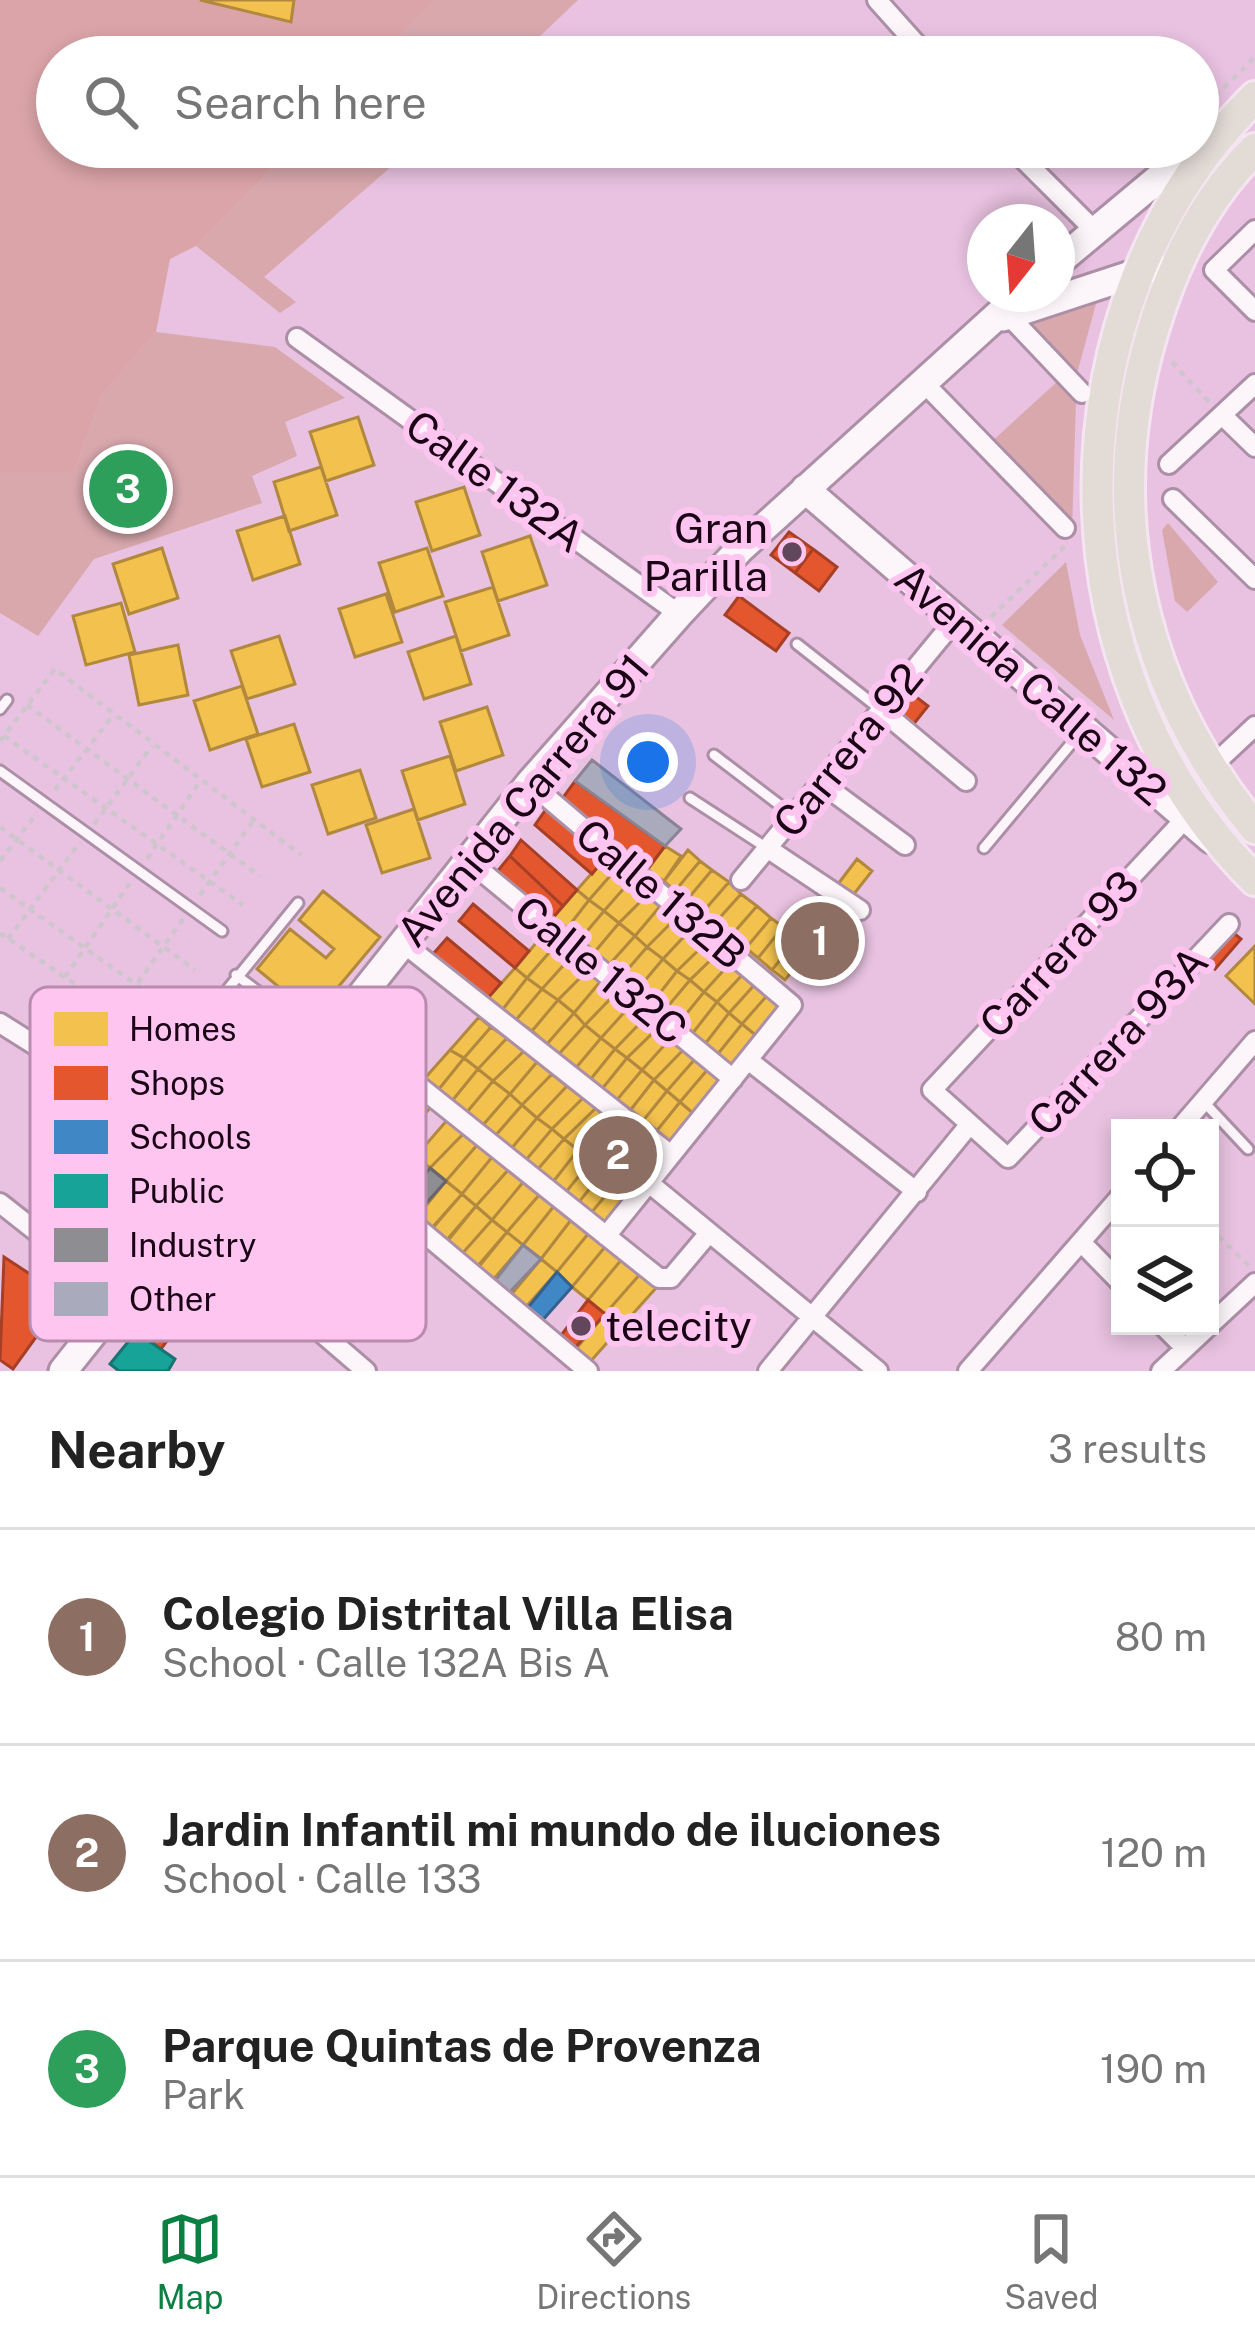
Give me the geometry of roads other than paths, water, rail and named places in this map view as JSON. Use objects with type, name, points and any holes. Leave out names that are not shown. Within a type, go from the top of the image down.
[{"type":"main road","points":[[1219,128],[1252,100]]},
{"type":"main road","points":[[1219,141],[1252,100]]},
{"type":"main road","points":[[1255,149],[1217,191],[1179,260],[1138,388],[1127,523],[1137,592],[1162,674],[1210,768],[1255,828]]},
{"type":"main road","points":[[1075,248],[1171,168]]},
{"type":"main road","points":[[1197,168],[1179,191],[1139,272],[1115,348],[1100,420],[1096,510],[1106,603],[1158,744],[1244,869]]},
{"type":"main road","name":"Avenida Carrera 91","points":[[1075,291],[1179,260]]},
{"type":"main road","name":"Avenida Carrera 91","points":[[368,987],[530,783],[679,614],[806,489],[1004,312]]},
{"type":"main road","name":"Avenida Calle 132","points":[[806,489],[1244,869]]},
{"type":"main road","name":"Avenida Carrera 91","points":[[63,1371],[85,1341]]},
{"type":"street","points":[[877,0],[909,36]]},
{"type":"street","points":[[1032,168],[1095,231]]},
{"type":"street","points":[[1255,230],[1214,270],[1255,311]]},
{"type":"street","points":[[1004,312],[1082,393]]},
{"type":"street","name":"Calle 132A","points":[[305,342],[602,570],[679,614]]},
{"type":"street","points":[[923,382],[1069,533]]},
{"type":"street","points":[[1169,464],[1255,384]]},
{"type":"street","points":[[1222,415],[1255,447]]},
{"type":"street","points":[[1173,499],[1255,579]]},
{"type":"street","name":"Carrera 92","points":[[741,880],[956,619]]},
{"type":"street","points":[[881,710],[966,781]]},
{"type":"street","points":[[1210,768],[1255,726]]},
{"type":"street","name":"Calle 132B","points":[[530,783],[792,1005],[748,1060]]},
{"type":"street","points":[[820,783],[905,845]]},
{"type":"street","name":"Carrera 93","points":[[970,1124],[932,1090],[1186,818]]},
{"type":"street","points":[[767,848],[860,910]]},
{"type":"street","name":"Calle 132C","points":[[469,861],[733,1079]]},
{"type":"street","name":"Carrera 93A","points":[[970,1124],[1008,1158],[1229,924]]},
{"type":"street","points":[[404,943],[671,1155]]},
{"type":"street","points":[[0,1023],[30,1042]]},
{"type":"street","points":[[1188,1119],[1254,1045]]},
{"type":"street","points":[[606,1236],[748,1060],[917,1192]]},
{"type":"street","points":[[426,1102],[666,1280],[709,1233]]},
{"type":"street","points":[[768,1371],[970,1124]]},
{"type":"street","points":[[649,1183],[878,1371]]},
{"type":"street","points":[[0,1203],[30,1227]]},
{"type":"street","points":[[968,1371],[1111,1207]]},
{"type":"street","points":[[426,1235],[588,1371]]},
{"type":"street","points":[[1081,1242],[1111,1273]]},
{"type":"street","points":[[1219,1316],[1255,1282]]},
{"type":"street","points":[[1172,1335],[1185,1348]]},
{"type":"street","points":[[1161,1371],[1199,1335]]},
{"type":"street","points":[[331,1341],[366,1371]]},
{"type":"lane","points":[[797,644],[881,710]]},
{"type":"lane","points":[[984,848],[1083,729]]},
{"type":"lane","points":[[714,755],[794,816]]},
{"type":"lane","points":[[0,771],[222,931]]},
{"type":"lane","points":[[690,797],[767,848]]},
{"type":"lane","points":[[227,987],[298,903]]},
{"type":"lane","points":[[236,975],[256,987]]},
{"type":"lane","points":[[1203,1101],[1248,1148]]},
{"type":"place","name":"Parque Quintas de Provenza","points":[[128,489]]},
{"type":"place","name":"Gran Parilla","points":[[792,552]]},
{"type":"place","name":"Colegio Distrital Villa Elisa","points":[[820,941]]},
{"type":"place","name":"Jardin Infantil mi mundo de iluciones","points":[[618,1155]]},
{"type":"place","name":"telecity","points":[[581,1326]]}]
